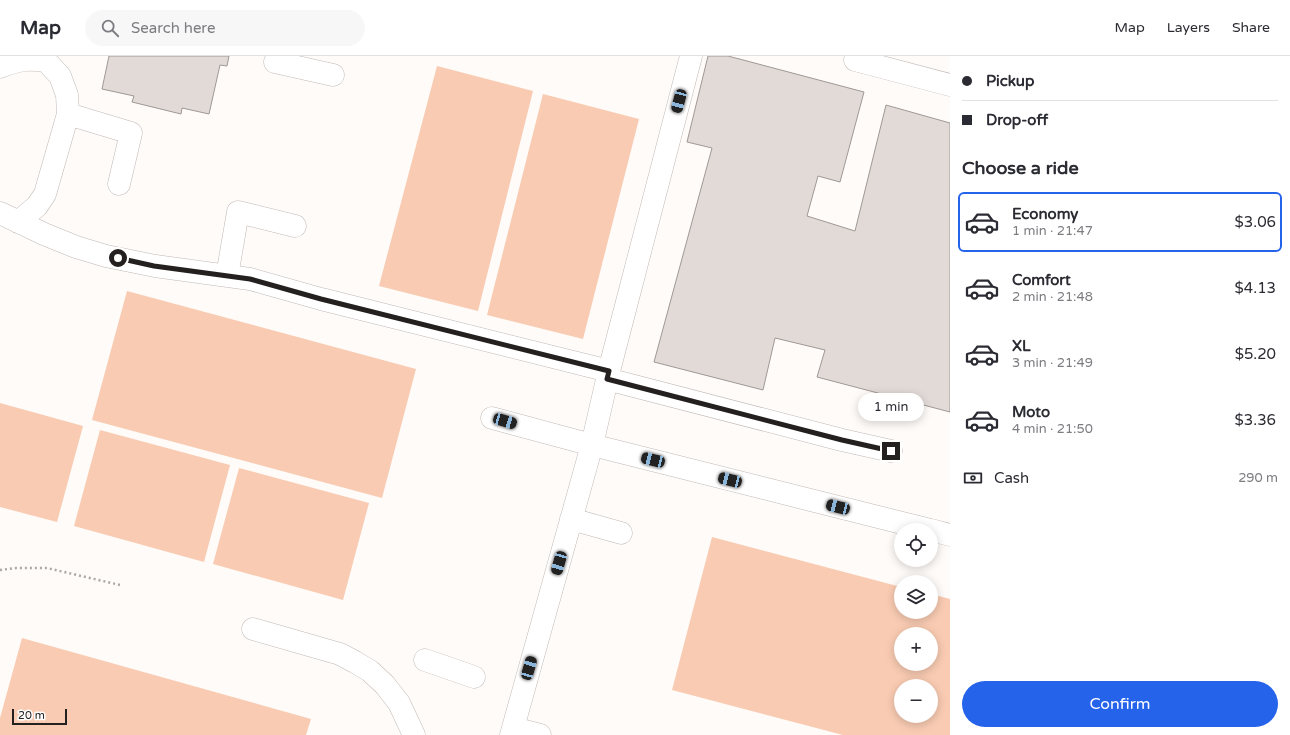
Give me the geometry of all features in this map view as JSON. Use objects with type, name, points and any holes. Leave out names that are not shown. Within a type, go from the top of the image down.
[{"type":"street","points":[[540,735],[512,731],[592,445],[608,375],[691,56]]},
{"type":"street","points":[[0,67],[17,60],[29,58],[46,60],[60,76],[67,95],[68,114],[45,194],[37,206],[9,217]]},
{"type":"street","points":[[855,60],[950,85]]},
{"type":"street","points":[[275,62],[333,75]]},
{"type":"street","points":[[68,114],[131,133],[119,184]]},
{"type":"street","points":[[227,276],[238,212],[296,226]]},
{"type":"street","points":[[9,217],[44,234],[76,247],[106,256],[154,266],[250,279],[608,375],[842,440],[891,451]]},
{"type":"street","points":[[492,418],[592,445],[903,523]]},
{"type":"street","points":[[571,518],[621,533]]},
{"type":"street","points":[[938,532],[950,535]]},
{"type":"street","points":[[253,629],[340,654],[370,671],[385,685],[399,703],[414,735]]},
{"type":"street","points":[[425,660],[474,677]]},
{"type":"path","points":[[0,570],[16,568],[47,568],[120,585]]},
{"type":"shaded area","points":[[437,66],[533,91],[478,311],[379,286]]},
{"type":"shaded area","points":[[543,94],[639,119],[583,339],[487,315]]},
{"type":"shaded area","points":[[127,291],[416,369],[382,498],[92,420]]},
{"type":"shaded area","points":[[0,403],[83,426],[57,522],[0,507]]},
{"type":"shaded area","points":[[100,430],[230,465],[204,562],[74,526]]},
{"type":"shaded area","points":[[239,468],[369,503],[343,600],[213,564]]},
{"type":"shaded area","points":[[712,537],[894,585],[894,619],[938,619],[938,596],[950,599],[950,735],[843,735],[672,690]]},
{"type":"shaded area","points":[[22,638],[311,719],[306,735],[0,735],[0,718]]},
{"type":"building","points":[[109,56],[229,56],[227,66],[220,65],[209,114],[182,108],[181,114],[132,102],[134,96],[102,89]]},
{"type":"building","points":[[708,56],[728,56],[864,92],[840,182],[818,176],[807,216],[855,231],[886,105],[950,123],[950,412],[817,377],[825,350],[775,338],[763,390],[654,362],[712,148],[687,142]]},
{"type":"route","points":[[118,258],[154,266],[250,279],[321,299],[609,371],[607,379],[842,440],[891,451]]}]
